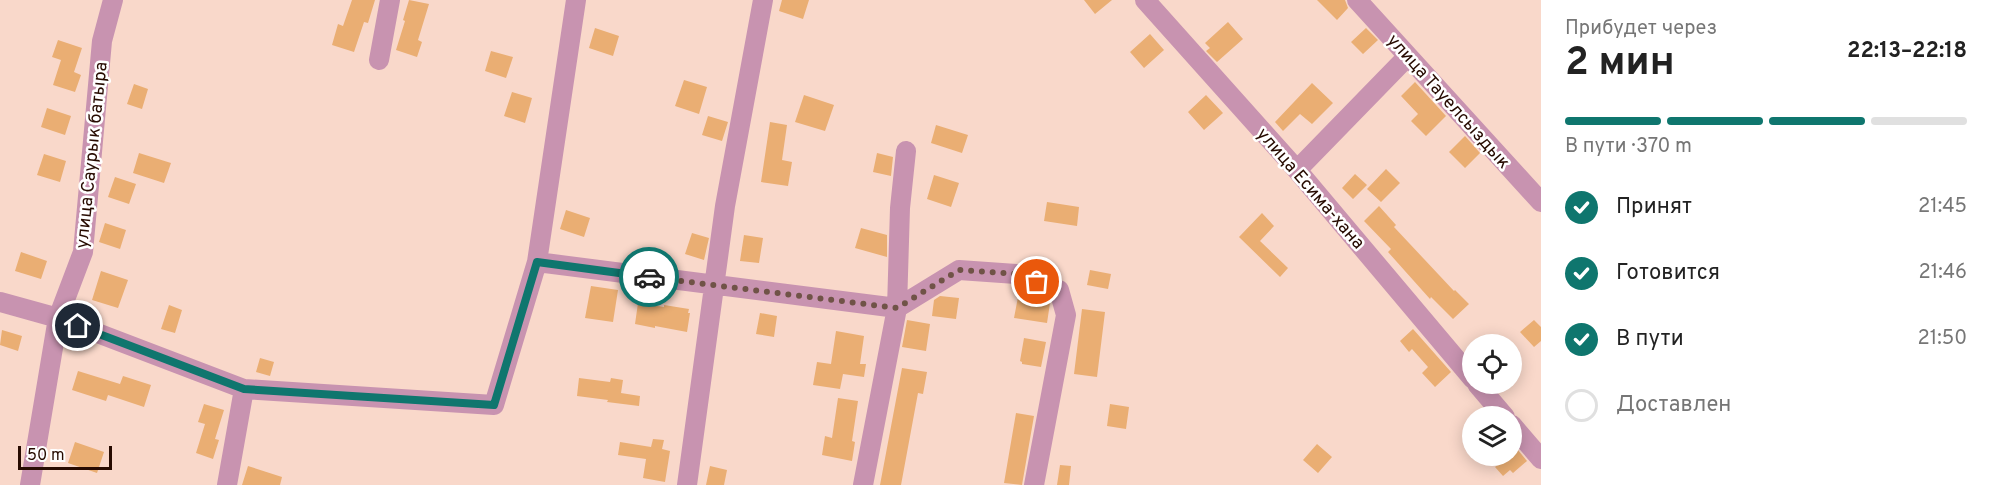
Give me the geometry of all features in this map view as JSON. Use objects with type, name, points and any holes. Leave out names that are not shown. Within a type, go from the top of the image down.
[{"type":"street","name":"улица Саурык батыра","points":[[30,485],[58,318],[83,252],[102,41],[112,0]]},
{"type":"street","points":[[379,60],[390,0]]},
{"type":"street","points":[[0,302],[58,318],[244,389],[494,405],[537,262],[576,0]]},
{"type":"street","points":[[687,485],[725,206],[763,0]]},
{"type":"street","name":"улица Есима-хана","points":[[1145,0],[1297,170],[1462,366]]},
{"type":"street","name":"улица Тауелсыздык","points":[[1357,0],[1541,202]]},
{"type":"street","points":[[1297,170],[1408,56]]},
{"type":"street","points":[[863,485],[897,308],[900,208],[906,152]]},
{"type":"street","points":[[537,262],[897,308],[959,270],[1016,274],[1059,290],[1066,315],[1034,485]]},
{"type":"street","points":[[227,485],[244,389]]},
{"type":"street","points":[[1486,394],[1496,406]]},
{"type":"street","points":[[1522,437],[1541,459]]},
{"type":"building","points":[[352,0],[375,0],[368,23],[364,22],[354,52],[332,45],[338,24],[343,26]]},
{"type":"building","points":[[409,0],[429,4],[418,40],[422,42],[417,57],[396,50]]},
{"type":"building","points":[[782,0],[809,0],[803,19],[779,11]]},
{"type":"building","points":[[1084,0],[1112,0],[1095,14]]},
{"type":"building","points":[[1317,0],[1345,0],[1348,8],[1337,20]]},
{"type":"building","points":[[1228,22],[1243,39],[1217,62],[1206,51],[1210,48],[1205,43]]},
{"type":"building","points":[[595,28],[619,36],[613,56],[589,48]]},
{"type":"building","points":[[1366,28],[1378,40],[1363,54],[1351,42]]},
{"type":"building","points":[[1150,34],[1164,50],[1144,68],[1130,52]]},
{"type":"building","points":[[58,40],[82,48],[74,72],[81,75],[75,92],[53,85],[61,60],[52,57]]},
{"type":"building","points":[[491,51],[513,57],[506,78],[485,71]]},
{"type":"building","points":[[684,80],[707,87],[699,114],[675,106]]},
{"type":"building","points":[[1415,82],[1446,116],[1426,136],[1411,121],[1418,114],[1401,96]]},
{"type":"building","points":[[1312,83],[1333,103],[1312,124],[1300,114],[1283,131],[1275,122]]},
{"type":"building","points":[[134,84],[148,89],[142,109],[127,104]]},
{"type":"building","points":[[512,92],[532,98],[525,123],[504,116]]},
{"type":"building","points":[[804,95],[834,105],[825,131],[795,122]]},
{"type":"building","points":[[1206,95],[1223,113],[1204,130],[1188,112]]},
{"type":"building","points":[[47,108],[71,116],[65,135],[41,127]]},
{"type":"building","points":[[708,116],[728,122],[722,141],[702,135]]},
{"type":"building","points":[[770,122],[787,125],[782,160],[792,162],[788,186],[761,182]]},
{"type":"building","points":[[936,125],[968,135],[962,153],[931,143]]},
{"type":"building","points":[[1465,136],[1480,153],[1465,168],[1449,152]]},
{"type":"building","points":[[139,153],[171,163],[164,183],[133,173]]},
{"type":"building","points":[[877,153],[893,157],[891,176],[873,172]]},
{"type":"building","points":[[44,154],[66,161],[60,182],[37,175]]},
{"type":"building","points":[[1386,169],[1400,183],[1381,202],[1367,189]]},
{"type":"building","points":[[1355,174],[1367,185],[1353,199],[1342,188]]},
{"type":"building","points":[[934,175],[959,183],[951,207],[927,199]]},
{"type":"building","points":[[115,177],[136,184],[129,204],[108,197]]},
{"type":"building","points":[[1047,202],[1079,207],[1077,226],[1044,221]]},
{"type":"building","points":[[1379,206],[1396,225],[1394,227],[1469,304],[1453,319],[1431,297],[1430,299],[1388,252],[1391,249],[1364,221]]},
{"type":"building","points":[[566,210],[590,218],[584,237],[560,229]]},
{"type":"building","points":[[1262,213],[1274,226],[1260,241],[1288,268],[1280,277],[1239,237]]},
{"type":"building","points":[[105,223],[126,230],[120,249],[99,242]]},
{"type":"building","points":[[861,228],[887,235],[887,257],[855,248]]},
{"type":"building","points":[[692,233],[709,238],[704,260],[685,254]]},
{"type":"building","points":[[744,235],[763,238],[759,263],[740,261]]},
{"type":"building","points":[[21,252],[47,261],[41,279],[15,271]]},
{"type":"building","points":[[1090,270],[1111,274],[1108,289],[1087,285]]},
{"type":"building","points":[[101,271],[128,280],[118,308],[92,300]]},
{"type":"building","points":[[591,286],[618,290],[613,322],[585,318]]},
{"type":"building","points":[[940,296],[959,298],[956,319],[932,316],[934,300]]},
{"type":"building","points":[[1018,297],[1050,303],[1047,323],[1014,318]]},
{"type":"building","points":[[638,303],[689,309],[687,332],[635,324]]},
{"type":"building","points":[[169,305],[182,310],[175,333],[161,329]]},
{"type":"building","points":[[1082,309],[1105,312],[1097,377],[1074,374]]},
{"type":"building","points":[[760,313],[777,316],[774,337],[756,334]]},
{"type":"building","points":[[907,320],[930,324],[926,351],[902,347]]},
{"type":"building","points":[[1534,320],[1541,327],[1541,341],[1534,347],[1520,332]]},
{"type":"building","points":[[1413,329],[1451,372],[1435,387],[1422,373],[1428,367],[1412,349],[1409,352],[1400,341]]},
{"type":"building","points":[[2,330],[22,336],[18,351],[0,345]]},
{"type":"building","points":[[836,331],[864,336],[860,364],[866,364],[864,377],[843,374],[840,389],[813,385],[817,362],[831,364]]},
{"type":"building","points":[[1024,338],[1046,342],[1041,367],[1022,364],[1020,361]]},
{"type":"building","points":[[260,358],[274,362],[270,376],[256,372]]},
{"type":"building","points":[[902,368],[927,372],[923,394],[918,393],[901,485],[880,485]]},
{"type":"building","points":[[78,371],[120,384],[123,376],[151,385],[144,407],[108,395],[106,401],[72,390]]},
{"type":"building","points":[[579,378],[610,382],[611,378],[623,380],[621,393],[640,396],[639,406],[577,396]]},
{"type":"building","points":[[838,398],[858,401],[852,441],[855,442],[852,461],[822,455],[825,436],[832,438]]},
{"type":"building","points":[[204,404],[224,410],[215,439],[219,440],[213,459],[196,453],[205,424],[198,422]]},
{"type":"building","points":[[1110,404],[1129,407],[1126,429],[1107,426]]},
{"type":"building","points":[[1016,413],[1034,416],[1022,485],[1004,483]]},
{"type":"building","points":[[653,439],[664,440],[662,449],[670,451],[665,482],[643,478],[646,459],[618,455],[620,442],[651,447]]},
{"type":"building","points":[[75,442],[104,452],[97,473],[68,463]]},
{"type":"building","points":[[1317,444],[1332,457],[1318,473],[1303,460]]},
{"type":"building","points":[[1522,455],[1527,461],[1522,465]]},
{"type":"building","points":[[1060,465],[1071,466],[1069,485],[1057,485]]},
{"type":"building","points":[[248,466],[282,477],[280,485],[242,485]]},
{"type":"building","points":[[710,466],[727,470],[724,485],[706,485]]},
{"type":"building","points":[[1521,466],[1513,473],[1510,470],[1503,476],[1495,467]]},
{"type":"way so far","points":[[649,277],[897,308],[959,270],[1016,274],[1037,282]]},
{"type":"route","points":[[78,326],[244,389],[494,405],[537,262],[649,277]]}]
